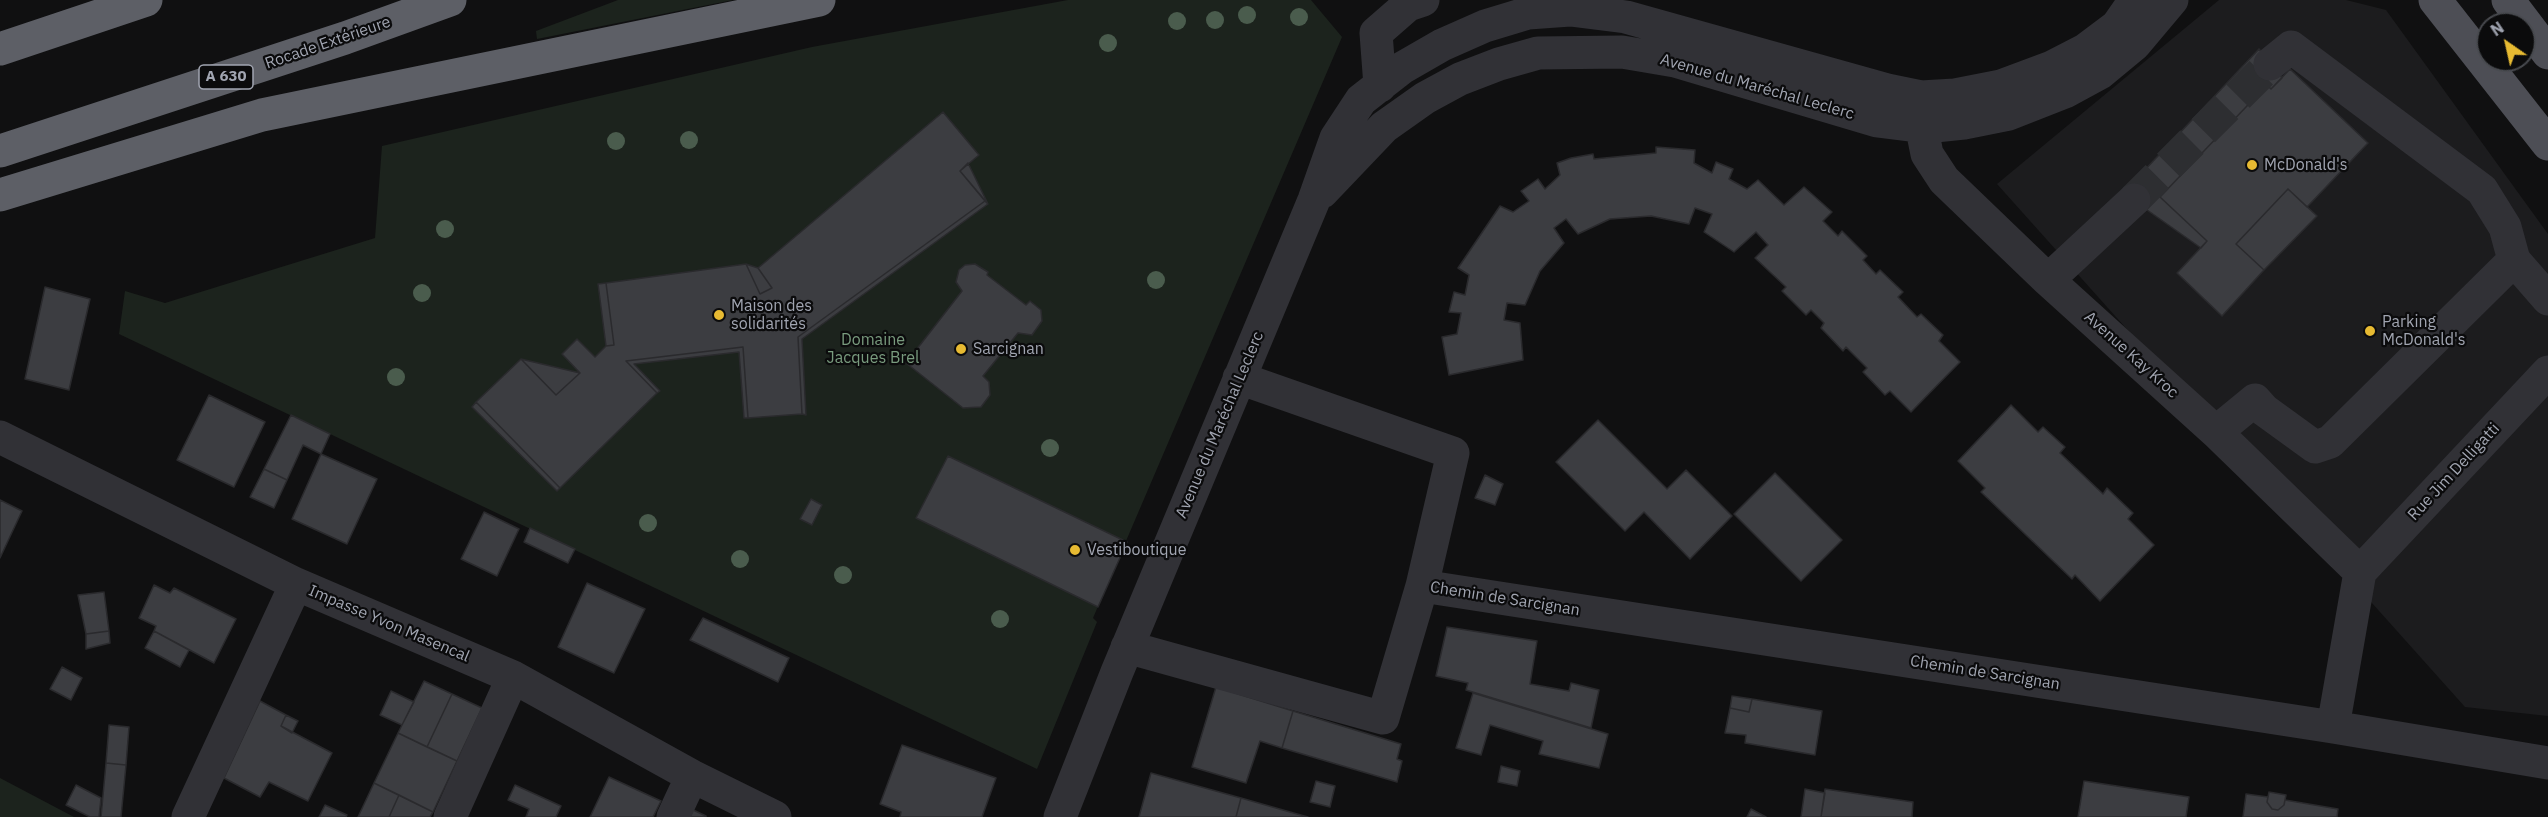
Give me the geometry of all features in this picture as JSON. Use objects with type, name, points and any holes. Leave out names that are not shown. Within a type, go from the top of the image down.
[{"type":"highway","points":[[0,49],[146,0]]},
{"type":"highway","name":"Rocade Extérieure","points":[[0,151],[345,38],[450,0]]},
{"type":"highway","points":[[0,195],[262,116],[819,0]]},
{"type":"main road","points":[[2436,0],[2548,144]]},
{"type":"main road","points":[[2508,0],[2548,53]]},
{"type":"street","points":[[1380,86],[1376,33],[1408,5],[1423,0]]},
{"type":"street","points":[[1656,0],[1679,31]]},
{"type":"street","name":"Avenue du Maréchal Leclerc","points":[[1060,817],[1127,647],[1314,200],[1336,138],[1361,100],[1402,68],[1442,45],[1485,26],[1528,13],[1570,10],[1626,17],[1887,90],[1921,97],[1955,95],[2001,86],[2060,63],[2085,50],[2116,26],[2135,0]]},
{"type":"street","name":"Avenue du Maréchal Leclerc","points":[[1314,200],[1384,127],[1425,98],[1460,78],[1538,53],[1622,52],[1675,61],[1877,121],[1925,127],[1964,123],[2009,114],[2065,92],[2100,73],[2135,44],[2172,0]]},
{"type":"street","points":[[2270,64],[2291,47],[2482,190],[2505,227],[2514,260],[2548,299]]},
{"type":"street","name":"Avenue Kay Kroc","points":[[1925,127],[1924,139],[1927,154],[1944,180],[2048,280],[2216,432],[2360,572]]},
{"type":"street","points":[[2048,280],[2134,200]]},
{"type":"street","points":[[2216,432],[2255,400],[2264,410],[2315,447],[2330,441],[2514,260]]},
{"type":"street","name":"Rue Jim Delligatti","points":[[2360,572],[2548,372]]},
{"type":"street","name":"Chemin de Sarcignan","points":[[1127,647],[1383,718],[1422,586],[1453,453],[1239,378]]},
{"type":"street","name":"Impasse Yvon Masencal","points":[[0,437],[296,585],[513,677],[692,776],[775,817]]},
{"type":"street","points":[[2333,727],[2360,572]]},
{"type":"street","points":[[188,817],[296,585]]},
{"type":"street","name":"Chemin de Sarcignan","points":[[1422,586],[2333,727],[2548,763]]},
{"type":"street","points":[[450,817],[513,677]]},
{"type":"street","points":[[673,817],[692,776]]},
{"type":"shaded area","points":[[2219,0],[2346,0],[2386,10],[2548,234],[2548,716],[2465,707],[1997,184]]},
{"type":"green space","points":[[618,0],[733,0],[537,39],[536,31]]},
{"type":"green space","name":"Domaine Jacques Brel","points":[[1068,0],[1311,0],[1342,37],[1093,618],[1097,622],[1037,769],[119,334],[125,291],[165,303],[375,238],[382,146],[812,47]]},
{"type":"green space","points":[[0,778],[74,817],[0,817]]},
{"type":"building","points":[[2259,49],[2282,78],[2271,89],[2267,85],[2160,197],[2207,241],[2201,248],[2123,193]]},
{"type":"building","points":[[2290,69],[2368,143],[2307,207],[2288,189],[2236,244],[2264,270],[2222,316],[2177,273],[2207,241],[2160,197],[2267,85],[2271,89]]},
{"type":"building","name":"Maison des solidarités","points":[[943,112],[979,155],[960,171],[985,201],[798,337],[802,414],[748,418],[743,347],[626,361],[657,393],[560,488],[476,402],[521,359],[556,395],[580,373],[562,354],[577,339],[595,357],[606,346],[614,345],[606,283],[746,264],[760,294],[772,288],[758,268]]},
{"type":"building","points":[[1656,147],[1695,150],[1694,163],[1712,173],[1716,162],[1733,169],[1729,179],[1747,189],[1758,180],[1784,205],[1804,187],[1832,212],[1823,221],[1838,236],[1842,231],[1867,256],[1863,260],[1876,274],[1880,270],[1903,292],[1898,297],[1917,317],[1921,314],[1943,335],[1939,341],[1960,362],[1911,412],[1890,391],[1885,395],[1863,372],[1867,368],[1846,347],[1843,351],[1821,328],[1824,323],[1811,310],[1806,315],[1782,291],[1786,287],[1755,258],[1768,245],[1756,232],[1734,252],[1704,232],[1712,214],[1695,208],[1689,224],[1651,216],[1610,219],[1578,234],[1566,219],[1554,228],[1564,243],[1540,271],[1525,305],[1507,303],[1504,320],[1520,323],[1523,360],[1449,375],[1442,337],[1457,334],[1461,313],[1449,312],[1454,292],[1465,295],[1469,275],[1458,268],[1500,206],[1513,212],[1529,201],[1521,191],[1538,179],[1545,189],[1560,175],[1557,163],[1593,154],[1594,159],[1656,153]]},
{"type":"building","points":[[968,163],[988,204],[960,171]]},
{"type":"building","points":[[2288,189],[2317,216],[2264,270],[2236,244]]},
{"type":"building","points":[[985,201],[988,204],[802,339],[806,415],[802,414],[798,337]]},
{"type":"building","points":[[746,264],[758,268],[772,288],[760,294]]},
{"type":"building","name":"Sarcignan","points":[[975,264],[988,272],[987,275],[1026,305],[1030,301],[1041,310],[1042,321],[1032,335],[1018,333],[983,376],[989,382],[990,395],[981,407],[963,408],[906,363],[962,291],[956,282],[959,270],[965,265]]},
{"type":"building","points":[[606,283],[614,345],[606,346],[598,284]]},
{"type":"building","points":[[45,287],[90,299],[69,390],[25,379]]},
{"type":"building","points":[[743,347],[748,418],[744,418],[739,352],[634,364],[660,391],[657,393],[626,361]]},
{"type":"building","points":[[521,359],[580,373],[556,395]]},
{"type":"building","points":[[209,395],[265,422],[234,487],[177,460]]},
{"type":"building","points":[[476,402],[560,488],[557,491],[472,407]]},
{"type":"building","points":[[2011,405],[2038,432],[2043,427],[2065,447],[2060,453],[2103,494],[2107,488],[2133,513],[2128,519],[2154,545],[2100,601],[2075,575],[2072,579],[1981,492],[1985,488],[1958,461]]},
{"type":"building","points":[[291,415],[330,434],[321,454],[303,445],[287,480],[264,469]]},
{"type":"building","points":[[1598,420],[1667,489],[1686,470],[1732,516],[1690,559],[1644,512],[1625,531],[1556,462]]},
{"type":"building","points":[[321,454],[377,479],[347,544],[292,519]]},
{"type":"building","points":[[948,456],[1127,542],[1098,607],[916,518]]},
{"type":"building","points":[[264,469],[287,480],[274,508],[250,497]]},
{"type":"building","points":[[1775,473],[1842,540],[1801,581],[1734,514]]},
{"type":"building","points":[[1485,475],[1503,484],[1495,505],[1475,498]]},
{"type":"building","points":[[811,499],[822,505],[812,525],[800,519]]},
{"type":"building","points":[[0,500],[22,511],[0,558]]},
{"type":"building","points":[[484,512],[519,529],[497,576],[461,559]]},
{"type":"building","points":[[530,528],[575,549],[568,563],[524,542]]},
{"type":"building","points":[[587,583],[645,609],[614,673],[558,647]]},
{"type":"building","points":[[154,585],[170,593],[174,588],[236,619],[214,663],[154,631],[156,626],[139,618]]},
{"type":"building","points":[[104,592],[109,631],[86,634],[78,595]]},
{"type":"building","points":[[703,618],[789,658],[778,682],[690,640]]},
{"type":"building","points":[[1447,627],[1537,641],[1530,684],[1569,691],[1571,683],[1599,690],[1591,728],[1466,690],[1468,683],[1436,676]]},
{"type":"building","points":[[109,631],[110,643],[86,649],[86,634]]},
{"type":"building","points":[[154,631],[189,650],[180,667],[145,648]]},
{"type":"building","points":[[62,667],[82,678],[71,700],[50,689]]},
{"type":"building","points":[[424,681],[452,694],[427,747],[398,733]]},
{"type":"building","points":[[1216,687],[1293,711],[1282,748],[1260,741],[1246,783],[1192,767]]},
{"type":"building","points":[[391,691],[414,702],[402,725],[380,715]]},
{"type":"building","points":[[1473,693],[1608,734],[1599,768],[1539,754],[1543,741],[1490,725],[1481,755],[1456,748]]},
{"type":"building","points":[[452,694],[482,708],[457,761],[427,747]]},
{"type":"building","points":[[1732,696],[1752,699],[1749,712],[1730,708]]},
{"type":"building","points":[[1752,699],[1822,711],[1815,755],[1745,743],[1746,735],[1725,733],[1730,708],[1749,712]]},
{"type":"building","points":[[260,701],[286,715],[281,726],[332,753],[308,801],[269,782],[260,797],[224,778]]},
{"type":"building","points":[[1293,711],[1401,744],[1397,759],[1402,761],[1397,782],[1282,748]]},
{"type":"building","points":[[286,715],[298,721],[292,733],[281,726]]},
{"type":"building","points":[[109,725],[129,727],[126,765],[106,763]]},
{"type":"building","points":[[398,733],[457,761],[433,812],[374,783]]},
{"type":"building","points":[[902,745],[996,778],[982,817],[900,817],[901,812],[880,804]]},
{"type":"building","points":[[106,763],[126,765],[121,817],[101,817]]},
{"type":"building","points":[[1501,766],[1520,771],[1517,786],[1498,782]]},
{"type":"building","points":[[1151,773],[1241,798],[1236,817],[1139,817]]},
{"type":"building","points":[[609,777],[661,801],[653,817],[590,817]]},
{"type":"building","points":[[1316,781],[1335,786],[1330,807],[1310,802]]},
{"type":"building","points":[[2084,781],[2189,797],[2186,817],[2078,817]]},
{"type":"building","points":[[374,783],[399,795],[389,817],[358,817]]},
{"type":"building","points":[[76,785],[101,798],[99,817],[90,817],[66,805]]},
{"type":"building","points":[[515,785],[561,806],[556,817],[526,817],[529,809],[508,800]]},
{"type":"building","points":[[1805,789],[1825,793],[1821,817],[1801,817]]},
{"type":"building","points":[[1825,789],[1913,802],[1912,817],[1821,817]]},
{"type":"building","points":[[2269,792],[2286,795],[2284,805],[2278,810],[2272,809],[2267,802]]},
{"type":"building","points":[[2246,794],[2268,797],[2267,802],[2272,809],[2278,810],[2284,805],[2285,800],[2338,809],[2337,817],[2243,817]]},
{"type":"building","points":[[399,795],[433,812],[430,817],[389,817]]},
{"type":"building","points":[[1241,798],[1290,812],[1308,817],[1236,817]]},
{"type":"building","points":[[325,805],[347,815],[346,817],[319,817]]},
{"type":"building","points":[[689,808],[706,816],[706,817],[685,817]]},
{"type":"building","points":[[1751,809],[1766,817],[1747,817]]},
{"type":"tunnel","points":[[2134,200],[2270,64]]},
{"type":"place","name":"McDonald's","points":[[2252,165]]},
{"type":"place","name":"Maison des solidarités","points":[[719,315]]},
{"type":"place","name":"Parking McDonald's","points":[[2370,331]]},
{"type":"place","name":"Sarcignan","points":[[961,349]]},
{"type":"place","name":"Vestiboutique","points":[[1075,550]]}]
